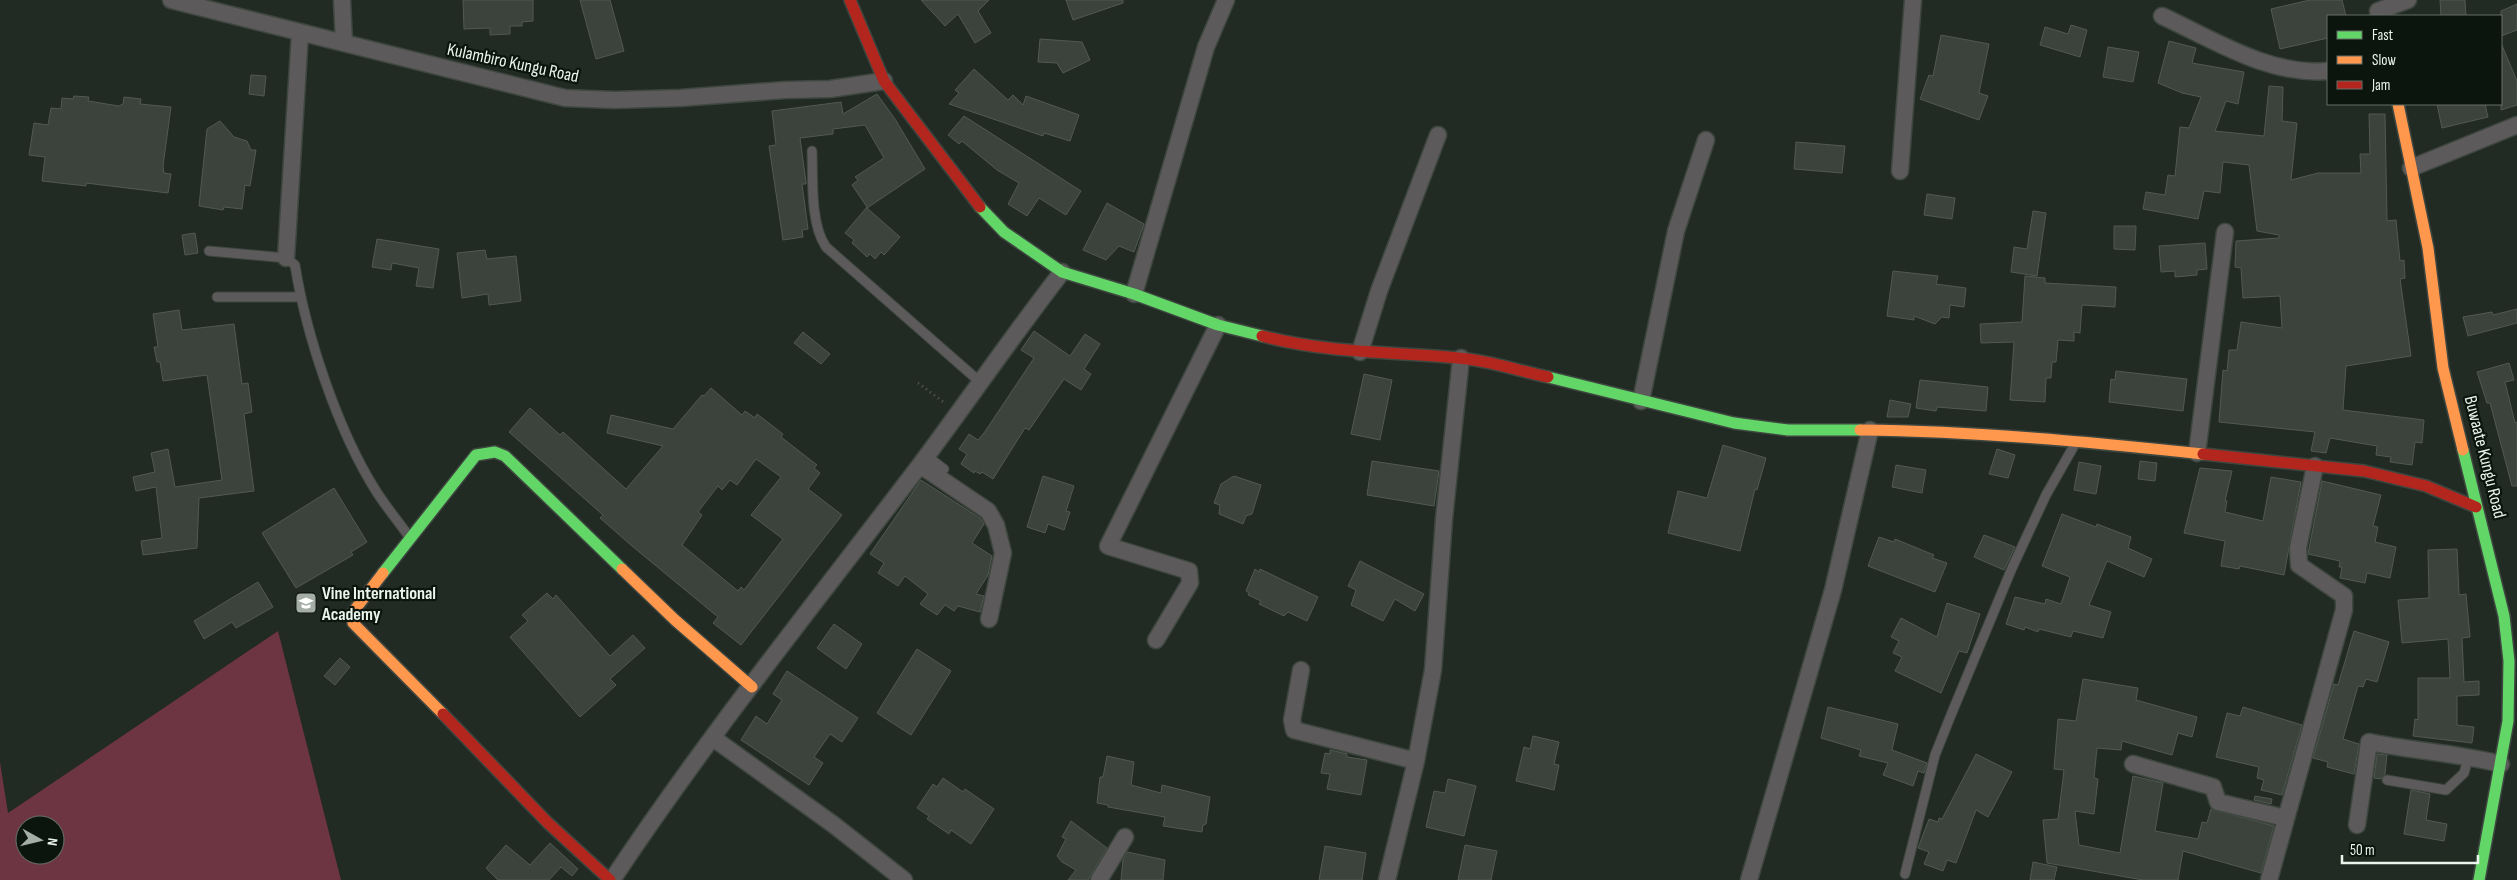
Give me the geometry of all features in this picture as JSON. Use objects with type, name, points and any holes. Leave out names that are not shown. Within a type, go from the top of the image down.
[{"type":"street","name":"Kulambiro Kungu Road","points":[[171,0],[565,98],[614,100],[680,98],[830,89],[884,81]]},
{"type":"street","points":[[342,0],[344,43]]},
{"type":"street","points":[[850,0],[884,81],[974,201],[1004,232],[1062,272],[1134,294],[1218,325],[1296,345],[1360,352],[1461,358],[1583,385],[1734,423],[1788,430],[1946,431],[2077,441],[2364,471],[2426,486],[2476,507]]},
{"type":"street","points":[[1134,294],[1206,47],[1226,0]]},
{"type":"street","points":[[1900,171],[1913,0]]},
{"type":"street","points":[[2377,9],[2408,0]]},
{"type":"street","points":[[2162,16],[2256,60],[2288,70],[2327,70]]},
{"type":"street","points":[[286,258],[300,33]]},
{"type":"street","name":"Buwaate Kungu Road","points":[[2398,105],[2428,248],[2443,368],[2504,616],[2509,661],[2513,721],[2500,764],[2479,880]]},
{"type":"street","points":[[2411,168],[2517,125]]},
{"type":"street","points":[[1360,352],[1378,292],[1438,135]]},
{"type":"street","points":[[1641,401],[1676,231],[1706,140]]},
{"type":"street","points":[[2197,453],[2224,232]]},
{"type":"street","points":[[752,687],[675,620],[505,456],[495,452],[476,454],[353,612],[353,623],[374,642],[548,823],[611,880],[713,738],[752,687],[923,460],[1062,272]]},
{"type":"street","points":[[1156,640],[1190,583],[1189,571],[1108,546],[1218,325]]},
{"type":"street","points":[[1387,880],[1416,761],[1433,670],[1444,519],[1461,358]]},
{"type":"street","points":[[1749,880],[1832,590],[1870,430]]},
{"type":"street","points":[[923,460],[988,511],[996,525],[1003,553],[989,619]]},
{"type":"street","points":[[2269,880],[2284,818],[2344,610],[2344,596],[2299,565],[2298,548],[2315,466]]},
{"type":"street","points":[[1301,670],[1292,720],[1294,730],[1416,761]]},
{"type":"street","points":[[713,738],[834,825],[904,880]]},
{"type":"street","points":[[2357,825],[2369,742],[2410,750],[2469,756],[2500,764]]},
{"type":"street","points":[[2133,764],[2213,786],[2218,802],[2284,818]]},
{"type":"street","points":[[1099,880],[1125,837]]},
{"type":"lane","points":[[812,151],[813,201],[820,239],[826,247],[980,382]]},
{"type":"lane","points":[[209,251],[286,258],[295,265],[300,297],[345,432],[376,492],[411,538]]},
{"type":"lane","points":[[217,297],[300,297]]},
{"type":"lane","points":[[1904,874],[1935,755],[2012,568],[2046,495],[2077,441]]},
{"type":"lane","points":[[923,460],[944,468]]},
{"type":"lane","points":[[2388,780],[2446,790],[2464,773],[2469,756]]},
{"type":"path","points":[[918,383],[958,413]]},
{"type":"shaded area","points":[[278,631],[341,880],[0,880],[0,762],[8,813]]},
{"type":"building","points":[[463,0],[533,0],[533,21],[522,22],[522,26],[510,26],[510,34],[490,35],[490,28],[464,29]]},
{"type":"building","points":[[580,0],[610,0],[624,51],[596,59]]},
{"type":"building","points":[[921,0],[989,0],[978,11],[991,33],[975,43],[958,14],[945,26]]},
{"type":"building","points":[[1066,0],[1123,0],[1123,3],[1073,20]]},
{"type":"building","points":[[2310,0],[2342,0],[2346,15],[2327,15],[2327,38],[2280,49],[2271,9]]},
{"type":"building","points":[[2440,0],[2465,0],[2466,15],[2441,15]]},
{"type":"building","points":[[2517,4],[2517,30],[2502,36],[2501,11]]},
{"type":"building","points":[[2071,25],[2087,30],[2080,57],[2040,45],[2045,27],[2068,34]]},
{"type":"building","points":[[1941,35],[1989,44],[1979,93],[1988,96],[1979,120],[1920,99],[1929,75],[1933,76]]},
{"type":"building","points":[[1040,39],[1082,42],[1090,60],[1063,73],[1057,63],[1038,62]]},
{"type":"building","points":[[2169,41],[2196,48],[2192,63],[2244,72],[2238,104],[2226,101],[2215,131],[2264,136],[2269,86],[2283,87],[2282,121],[2297,123],[2291,180],[2318,173],[2361,173],[2360,154],[2370,154],[2369,114],[2385,114],[2387,221],[2396,220],[2400,261],[2404,260],[2405,278],[2400,279],[2411,356],[2346,366],[2343,410],[2424,420],[2422,443],[2415,442],[2412,465],[2390,462],[2391,457],[2376,455],[2377,446],[2330,438],[2326,453],[2311,451],[2315,432],[2219,422],[2223,370],[2227,371],[2229,350],[2237,350],[2241,322],[2282,328],[2280,296],[2243,298],[2241,268],[2235,267],[2236,241],[2279,238],[2279,235],[2257,231],[2249,165],[2223,162],[2220,193],[2204,191],[2198,219],[2143,209],[2146,192],[2165,195],[2168,175],[2175,176],[2180,127],[2189,128],[2201,97],[2182,93],[2158,83]]},
{"type":"building","points":[[2502,45],[2517,81],[2517,105],[2501,110]]},
{"type":"building","points":[[2108,47],[2139,52],[2133,82],[2103,77]]},
{"type":"building","points":[[974,69],[1008,100],[1013,95],[1023,105],[1026,96],[1079,115],[1070,141],[1044,133],[1043,136],[949,104],[959,93],[955,90]]},
{"type":"building","points":[[251,75],[266,76],[264,96],[249,94]]},
{"type":"building","points":[[877,94],[895,119],[925,169],[867,208],[900,237],[884,255],[881,252],[875,259],[870,254],[867,257],[852,243],[854,240],[845,233],[867,207],[852,185],[858,180],[855,177],[884,158],[865,125],[833,129],[833,134],[800,138],[806,182],[806,184],[802,184],[808,229],[802,230],[803,237],[783,240],[769,146],[776,145],[772,111],[841,102],[843,114]]},
{"type":"building","points":[[74,96],[89,97],[88,101],[119,106],[123,104],[124,97],[141,99],[140,104],[171,107],[163,166],[164,173],[171,174],[168,193],[86,183],[86,186],[42,181],[45,157],[29,155],[34,123],[48,125],[51,108],[61,109],[62,98],[73,99]]},
{"type":"building","points":[[2437,105],[2485,105],[2488,117],[2442,128]]},
{"type":"building","points":[[964,116],[1081,191],[1066,215],[1039,198],[1027,216],[1008,204],[1019,183],[997,170],[962,141],[959,144],[948,135]]},
{"type":"building","points":[[220,121],[234,137],[247,141],[251,150],[256,150],[250,186],[245,185],[242,209],[224,207],[223,210],[199,206],[207,129]]},
{"type":"building","points":[[1796,142],[1845,146],[1842,173],[1794,169]]},
{"type":"building","points":[[1927,194],[1955,198],[1952,219],[1924,215]]},
{"type":"building","points":[[1107,203],[1144,224],[1134,252],[1119,246],[1106,260],[1083,250]]},
{"type":"building","points":[[2033,211],[2046,213],[2037,276],[2011,272],[2014,247],[2027,249]]},
{"type":"building","points":[[2114,226],[2136,226],[2135,250],[2114,249]]},
{"type":"building","points":[[195,233],[198,253],[185,255],[182,235]]},
{"type":"building","points":[[377,239],[439,249],[433,288],[416,286],[419,268],[392,263],[391,270],[372,267]]},
{"type":"building","points":[[2205,243],[2207,269],[2197,270],[2197,275],[2175,277],[2175,271],[2161,272],[2159,246]]},
{"type":"building","points":[[485,250],[487,259],[516,256],[521,301],[489,305],[488,294],[462,298],[457,253]]},
{"type":"building","points":[[1893,271],[1938,276],[1936,284],[1966,288],[1964,307],[1950,305],[1949,318],[1942,317],[1935,324],[1914,316],[1914,320],[1887,316]]},
{"type":"building","points":[[2025,276],[2045,278],[2045,283],[2116,287],[2115,307],[2082,305],[2080,333],[2074,332],[2074,341],[2058,340],[2056,362],[2052,362],[2051,378],[2046,378],[2045,402],[2010,400],[2014,342],[1981,343],[1980,324],[2022,322]]},
{"type":"building","points":[[2517,309],[2517,323],[2468,336],[2463,317],[2492,312],[2493,315]]},
{"type":"building","points":[[179,310],[182,330],[234,324],[242,384],[248,383],[252,412],[244,414],[254,491],[199,498],[197,548],[143,555],[141,541],[162,538],[156,487],[136,491],[133,477],[155,472],[151,453],[168,449],[175,487],[222,480],[207,375],[163,381],[160,362],[157,362],[154,347],[158,347],[153,314]]},
{"type":"building","points":[[1034,331],[1070,356],[1085,334],[1100,344],[1084,369],[1091,374],[1081,390],[1064,379],[1029,430],[1025,428],[993,479],[982,472],[980,474],[975,471],[974,473],[961,464],[967,454],[959,449],[969,434],[978,440],[984,433],[1034,358],[1021,350]]},
{"type":"building","points":[[803,332],[830,354],[821,364],[794,343]]},
{"type":"building","points":[[2509,363],[2514,380],[2505,382],[2515,423],[2517,422],[2517,486],[2512,486],[2490,403],[2487,403],[2477,372]]},
{"type":"building","points":[[2116,371],[2187,379],[2183,411],[2109,402],[2111,379],[2115,380]]},
{"type":"building","points":[[1364,374],[1392,380],[1380,440],[1351,434]]},
{"type":"building","points":[[1920,380],[1988,387],[1986,411],[1937,407],[1936,411],[1916,408]]},
{"type":"building","points":[[711,388],[742,415],[745,411],[755,418],[757,414],[783,434],[781,437],[817,465],[814,468],[820,473],[808,489],[842,515],[741,645],[713,623],[718,617],[600,518],[603,515],[509,432],[530,408],[560,435],[563,432],[626,489],[663,446],[607,433],[611,415],[673,429],[702,395],[704,396]],"holes":[[[756,459],[781,477],[751,515],[783,539],[744,590],[741,587],[738,591],[682,545],[702,515],[698,512],[718,486],[722,490],[730,480],[737,485]]]},
{"type":"building","points":[[1890,400],[1911,404],[1908,417],[1887,417]]},
{"type":"building","points":[[1723,445],[1766,458],[1757,490],[1755,489],[1740,551],[1668,533],[1678,491],[1707,498]]},
{"type":"building","points":[[1997,449],[2015,455],[2008,478],[1989,474]]},
{"type":"building","points":[[1372,461],[1439,471],[1434,506],[1367,495]]},
{"type":"building","points":[[2140,461],[2157,463],[2155,481],[2138,479]]},
{"type":"building","points":[[2079,462],[2101,466],[2096,494],[2074,490]]},
{"type":"building","points":[[1896,465],[1926,470],[1922,493],[1892,487]]},
{"type":"building","points":[[2200,468],[2232,471],[2225,501],[2227,501],[2225,512],[2263,521],[2271,477],[2301,482],[2284,575],[2240,566],[2239,569],[2221,566],[2225,541],[2184,533]]},
{"type":"building","points":[[1043,476],[1074,486],[1066,511],[1070,512],[1064,530],[1048,524],[1045,533],[1027,527]]},
{"type":"building","points":[[1234,476],[1261,485],[1252,514],[1246,516],[1243,524],[1219,514],[1220,505],[1214,503],[1221,484]]},
{"type":"building","points":[[921,480],[980,518],[984,524],[972,543],[992,556],[988,575],[976,594],[984,596],[980,612],[958,606],[954,611],[945,605],[937,615],[920,604],[928,594],[905,576],[898,586],[878,573],[884,563],[870,554]]},
{"type":"building","points":[[2322,481],[2381,495],[2373,526],[2378,527],[2375,542],[2396,547],[2390,578],[2367,573],[2365,583],[2340,578],[2342,567],[2339,567],[2340,561],[2308,554]]},
{"type":"building","points":[[334,488],[367,542],[351,552],[353,555],[296,588],[262,533]]},
{"type":"building","points":[[2062,514],[2096,527],[2097,524],[2131,537],[2128,548],[2152,559],[2144,577],[2107,561],[2089,605],[2111,612],[2103,638],[2073,631],[2071,637],[2039,629],[2038,632],[2025,627],[2024,630],[2006,624],[2015,597],[2045,604],[2046,599],[2061,604],[2070,577],[2042,566]]},
{"type":"building","points":[[1984,535],[2015,547],[2004,570],[1974,557]]},
{"type":"building","points":[[1879,537],[1894,542],[1895,539],[1934,555],[1932,558],[1947,563],[1935,592],[1868,566]]},
{"type":"building","points":[[2457,549],[2459,595],[2466,594],[2470,637],[2462,638],[2464,682],[2479,681],[2479,695],[2457,696],[2457,725],[2474,727],[2472,743],[2413,736],[2415,719],[2418,720],[2418,678],[2450,678],[2448,639],[2402,643],[2398,600],[2429,598],[2428,550]]},
{"type":"building","points":[[1360,561],[1424,594],[1415,611],[1395,599],[1383,621],[1351,605],[1356,590],[1348,586]]},
{"type":"building","points":[[1255,569],[1259,572],[1260,569],[1318,597],[1307,621],[1288,612],[1284,616],[1259,604],[1261,601],[1248,595],[1249,593],[1246,591]]},
{"type":"building","points":[[258,582],[273,607],[236,628],[232,622],[204,639],[194,621]]},
{"type":"building","points":[[547,593],[553,599],[556,595],[610,656],[633,635],[645,648],[610,679],[616,685],[580,717],[510,637],[528,621],[522,615]]},
{"type":"building","points":[[1947,603],[1980,614],[1967,653],[1959,651],[1941,693],[1895,671],[1902,657],[1893,653],[1899,641],[1891,637],[1901,618],[1937,637]]},
{"type":"building","points":[[834,624],[862,644],[846,669],[817,648]]},
{"type":"building","points":[[2354,631],[2389,642],[2377,682],[2366,679],[2363,687],[2358,686],[2343,739],[2359,744],[2354,774],[2327,767],[2328,762],[2313,758],[2334,684],[2338,685]]},
{"type":"building","points":[[917,649],[951,671],[911,735],[877,713]]},
{"type":"building","points":[[340,658],[350,667],[335,685],[324,676]]},
{"type":"building","points":[[787,671],[858,718],[842,742],[830,734],[814,757],[823,763],[809,785],[741,740],[756,716],[767,724],[782,700],[773,694]]},
{"type":"building","points":[[2083,679],[2138,688],[2136,700],[2197,717],[2192,737],[2178,733],[2172,755],[2122,741],[2121,750],[2097,748],[2094,778],[2098,779],[2094,814],[2075,811],[2079,845],[2120,853],[2133,776],[2163,783],[2155,831],[2198,839],[2202,822],[2207,823],[2211,809],[2274,826],[2261,873],[2183,851],[2178,880],[2143,880],[2047,863],[2043,820],[2058,819],[2064,770],[2054,769],[2058,719],[2076,721]]},
{"type":"building","points":[[1828,707],[1898,724],[1892,750],[1927,763],[1924,773],[1918,771],[1913,786],[1883,775],[1888,763],[1859,756],[1861,750],[1821,738]]},
{"type":"building","points":[[2243,707],[2302,725],[2282,795],[2261,790],[2264,780],[2257,778],[2259,767],[2216,757],[2227,713],[2240,716]]},
{"type":"building","points":[[1533,736],[1559,742],[1554,764],[1559,765],[1554,790],[1516,781],[1524,747],[1530,749]]},
{"type":"building","points":[[1330,750],[1347,754],[1347,757],[1367,760],[1361,795],[1327,789],[1330,774],[1321,773],[1325,753],[1330,754]]},
{"type":"building","points":[[1976,754],[2012,772],[1988,817],[1976,810],[1956,863],[1947,860],[1943,871],[1924,864],[1929,852],[1918,848],[1929,819],[1938,822],[1939,818],[1942,819]]},
{"type":"building","points":[[2377,754],[2387,755],[2385,774],[2381,779],[2374,778]]},
{"type":"building","points":[[1107,756],[1134,762],[1131,785],[1161,793],[1162,785],[1210,797],[1206,824],[1203,825],[1202,832],[1163,826],[1165,817],[1108,807],[1108,805],[1097,803],[1100,777],[1103,777]]},
{"type":"building","points":[[943,778],[963,792],[965,789],[994,809],[971,844],[951,830],[949,834],[927,819],[929,816],[917,808],[933,784],[937,787]]},
{"type":"building","points":[[1448,779],[1476,786],[1464,836],[1426,827],[1434,791],[1445,793]]},
{"type":"building","points":[[2411,790],[2430,794],[2426,820],[2447,824],[2444,841],[2404,834]]},
{"type":"building","points":[[2255,796],[2272,799],[2271,804],[2254,800]]},
{"type":"building","points":[[1071,821],[1107,848],[1088,880],[1068,880],[1076,870],[1062,862],[1057,856],[1066,839],[1062,837]]},
{"type":"building","points":[[550,843],[578,869],[572,876],[561,867],[549,880],[498,880],[486,868],[506,845],[530,865]]},
{"type":"building","points":[[1465,845],[1497,851],[1491,880],[1458,880]]},
{"type":"building","points":[[1325,846],[1366,853],[1362,880],[1319,880]]},
{"type":"building","points":[[1127,852],[1165,860],[1163,880],[1121,880],[1123,859]]},
{"type":"building","points":[[2033,862],[2057,867],[2054,880],[2030,880]]},
{"type":"traffic: fast","points":[[980,207],[1004,232],[1062,272],[1134,294],[1218,325],[1262,336]]},
{"type":"traffic: fast","points":[[1548,377],[1734,423],[1788,430],[1860,430]]},
{"type":"traffic: fast","points":[[2463,450],[2504,616],[2509,661],[2508,721],[2479,880]]},
{"type":"traffic: fast","points":[[383,573],[476,455],[495,452],[505,456],[622,569]]},
{"type":"traffic: slow","points":[[2398,105],[2428,248],[2443,368],[2463,450]]},
{"type":"traffic: slow","points":[[1860,430],[1989,435],[2075,441],[2203,454]]},
{"type":"traffic: slow","points":[[622,569],[675,620],[752,687]]},
{"type":"traffic: slow","points":[[383,573],[353,612],[353,623],[443,714]]},
{"type":"traffic: jam","points":[[850,0],[884,81],[980,207]]},
{"type":"traffic: jam","points":[[1262,336],[1286,342],[1335,349],[1469,359],[1548,377]]},
{"type":"traffic: jam","points":[[2203,454],[2364,471],[2426,486],[2476,507]]},
{"type":"traffic: jam","points":[[443,714],[548,823],[610,880]]},
{"type":"place","name":"Vine International Academy","points":[[306,603]]}]
